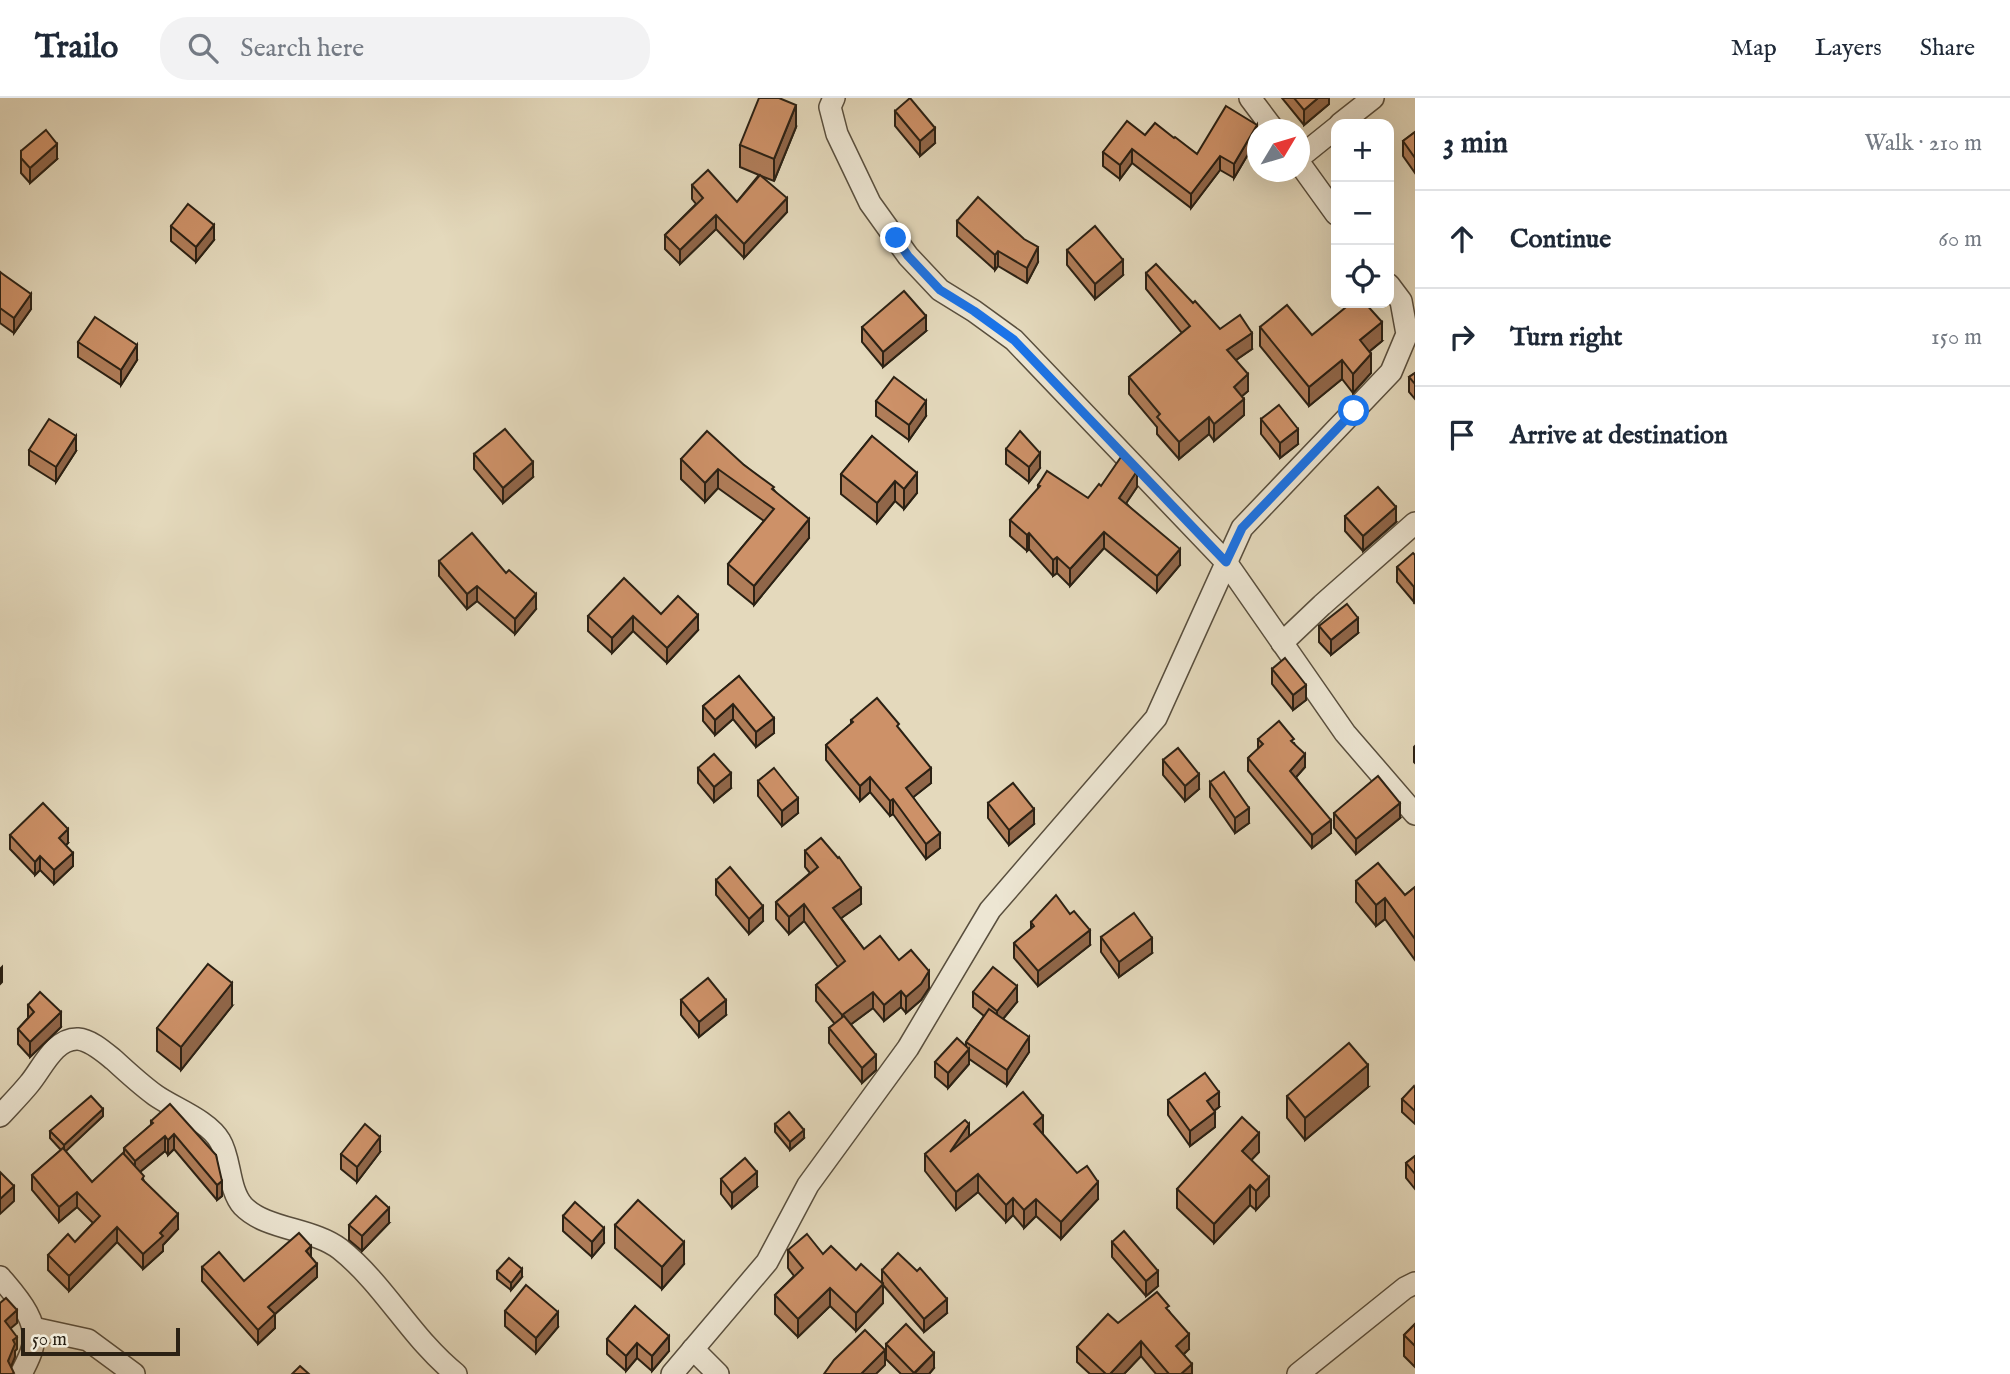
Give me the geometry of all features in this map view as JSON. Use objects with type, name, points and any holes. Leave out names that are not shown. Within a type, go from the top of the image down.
[{"type":"street","points":[[834,98],[830,107],[836,134],[870,203],[908,256],[940,290],[1014,340],[1226,562],[1345,733],[1415,814]]},
{"type":"street","points":[[1347,119],[1373,98]]},
{"type":"street","points":[[1251,99],[1266,119]]},
{"type":"street","points":[[1310,149],[1331,132]]},
{"type":"street","points":[[1310,178],[1331,207]]},
{"type":"street","points":[[672,1374],[767,1262],[808,1185],[908,1048],[990,910],[1156,718],[1242,528],[1391,372],[1411,332],[1401,301],[1394,292]]},
{"type":"street","points":[[1282,643],[1415,523]]},
{"type":"street","points":[[0,1116],[30,1083],[50,1054],[68,1040],[80,1039],[101,1049],[155,1096],[184,1112],[220,1140],[234,1187],[243,1205],[262,1218],[319,1237],[339,1248],[376,1283],[429,1351],[456,1374]]},
{"type":"street","points":[[0,1277],[22,1302],[33,1328],[34,1346],[21,1374]]},
{"type":"street","points":[[1298,1374],[1405,1288],[1415,1283]]},
{"type":"street","points":[[33,1328],[88,1340],[134,1374]]},
{"type":"street","points":[[693,1349],[718,1374]]},
{"type":"building","points":[[759,98],[779,98],[796,105],[774,159],[740,145]]},
{"type":"building","points":[[910,98],[935,128],[920,141],[895,111]]},
{"type":"building","points":[[1294,98],[1318,98],[1304,110]]},
{"type":"building","points":[[1226,106],[1247,119],[1247,142],[1234,164],[1220,156],[1191,194],[1132,149],[1120,165],[1103,152],[1127,121],[1145,135],[1155,123],[1197,154]]},
{"type":"building","points":[[46,130],[57,144],[30,168],[21,158],[21,151]]},
{"type":"building","points":[[1415,132],[1415,158],[1403,141]]},
{"type":"building","points":[[708,170],[737,202],[760,175],[787,198],[744,244],[716,215],[680,250],[665,235],[703,198],[692,185]]},
{"type":"building","points":[[978,197],[1024,239],[1038,247],[1027,268],[998,251],[995,255],[957,221]]},
{"type":"building","points":[[188,204],[214,225],[196,247],[171,226]]},
{"type":"building","points":[[1095,226],[1123,260],[1095,284],[1067,250]]},
{"type":"building","points":[[1156,264],[1220,329],[1240,315],[1252,333],[1227,350],[1248,374],[1234,387],[1244,399],[1214,424],[1209,417],[1179,442],[1157,417],[1160,414],[1129,377],[1190,326],[1146,273]]},
{"type":"building","points":[[0,272],[31,294],[14,318],[0,308]]},
{"type":"building","points":[[904,291],[926,316],[883,352],[862,327]]},
{"type":"building","points":[[1287,305],[1312,335],[1345,308],[1369,308],[1382,322],[1360,340],[1371,354],[1353,374],[1342,360],[1309,387],[1260,327]]},
{"type":"building","points":[[95,317],[137,345],[121,370],[78,342]]},
{"type":"building","points":[[1415,373],[1415,384],[1409,377]]},
{"type":"building","points":[[894,377],[926,401],[909,425],[876,401]]},
{"type":"building","points":[[1279,405],[1298,429],[1280,443],[1261,419]]},
{"type":"building","points":[[49,419],[76,436],[56,467],[29,450]]},
{"type":"building","points":[[505,429],[533,462],[503,488],[474,454]]},
{"type":"building","points":[[707,431],[809,519],[754,586],[728,564],[774,509],[718,469],[705,483],[681,459]]},
{"type":"building","points":[[1020,431],[1040,453],[1029,467],[1006,449]]},
{"type":"building","points":[[872,436],[917,473],[904,489],[895,481],[877,503],[841,474]]},
{"type":"building","points":[[1121,457],[1137,471],[1119,498],[1180,549],[1157,576],[1104,532],[1070,569],[1057,557],[1053,560],[1029,533],[1027,535],[1010,520],[1040,486],[1038,485],[1047,471],[1088,498],[1099,484],[1101,486]]},
{"type":"building","points":[[1378,487],[1396,507],[1363,536],[1345,516]]},
{"type":"building","points":[[472,533],[506,573],[509,570],[536,594],[515,619],[477,586],[467,594],[439,561]]},
{"type":"building","points":[[1413,553],[1415,555],[1414,587],[1397,567]]},
{"type":"building","points":[[624,578],[661,614],[678,596],[698,615],[667,648],[633,616],[612,638],[588,616]]},
{"type":"building","points":[[1347,604],[1358,618],[1331,640],[1319,626]]},
{"type":"building","points":[[1285,658],[1306,685],[1293,695],[1272,669]]},
{"type":"building","points":[[739,676],[774,718],[756,732],[733,704],[715,720],[703,706]]},
{"type":"building","points":[[877,698],[931,768],[906,788],[940,833],[926,844],[893,799],[890,801],[870,777],[860,786],[826,745]]},
{"type":"building","points":[[1279,721],[1294,739],[1291,741],[1305,754],[1290,771],[1331,820],[1312,835],[1248,758],[1263,744],[1258,739]]},
{"type":"building","points":[[1178,748],[1199,774],[1185,786],[1163,760]]},
{"type":"building","points":[[714,754],[731,773],[714,787],[698,768]]},
{"type":"building","points":[[774,768],[798,798],[782,811],[758,781]]},
{"type":"building","points":[[1224,772],[1249,808],[1235,818],[1210,782]]},
{"type":"building","points":[[1378,776],[1400,803],[1356,839],[1334,813]]},
{"type":"building","points":[[1013,783],[1034,809],[1009,830],[988,803]]},
{"type":"building","points":[[43,803],[68,829],[59,838],[73,853],[54,870],[40,856],[35,862],[10,835]]},
{"type":"building","points":[[821,838],[839,857],[861,888],[833,908],[864,949],[880,936],[899,960],[911,950],[929,971],[921,984],[906,997],[901,991],[884,1005],[873,992],[842,1015],[816,985],[845,961],[804,904],[789,917],[776,902],[818,867],[805,851]]},
{"type":"building","points":[[1378,863],[1405,895],[1415,887],[1415,939],[1385,898],[1376,905],[1356,881]]},
{"type":"building","points":[[730,867],[763,906],[749,919],[716,880]]},
{"type":"building","points":[[1056,895],[1070,914],[1074,911],[1090,930],[1038,971],[1014,943],[1034,926],[1031,922]]},
{"type":"building","points":[[1134,913],[1152,938],[1119,962],[1101,937]]},
{"type":"building","points":[[208,964],[232,983],[181,1047],[157,1028]]},
{"type":"building","points":[[993,967],[1017,986],[997,1011],[973,992]]},
{"type":"building","points":[[708,978],[726,1000],[699,1022],[681,1000]]},
{"type":"building","points":[[40,992],[61,1012],[30,1042],[18,1029],[34,1012],[28,1005]]},
{"type":"building","points":[[989,1009],[1029,1037],[1007,1070],[966,1042]]},
{"type":"building","points":[[844,1016],[876,1055],[862,1068],[829,1028]]},
{"type":"building","points":[[957,1038],[969,1049],[948,1073],[935,1062]]},
{"type":"building","points":[[1349,1043],[1368,1065],[1305,1118],[1287,1096]]},
{"type":"building","points":[[1205,1073],[1219,1092],[1207,1101],[1215,1112],[1190,1131],[1168,1100]]},
{"type":"building","points":[[1414,1086],[1415,1088],[1415,1111],[1402,1099]]},
{"type":"building","points":[[1023,1092],[1043,1116],[1034,1124],[1077,1173],[1087,1166],[1098,1182],[1061,1222],[1036,1199],[1024,1210],[1013,1198],[1006,1205],[978,1174],[956,1192],[925,1154],[965,1120],[969,1124],[950,1152]]},
{"type":"building","points":[[91,1096],[103,1109],[64,1145],[50,1131]]},
{"type":"building","points":[[170,1104],[216,1155],[222,1181],[217,1185],[174,1134],[168,1140],[165,1136],[135,1161],[124,1148]]},
{"type":"building","points":[[789,1112],[804,1130],[790,1142],[775,1124]]},
{"type":"building","points":[[1242,1117],[1259,1133],[1242,1151],[1269,1177],[1256,1191],[1250,1185],[1214,1224],[1177,1189]]},
{"type":"building","points":[[365,1124],[380,1137],[357,1167],[341,1154]]},
{"type":"building","points":[[63,1148],[92,1182],[123,1153],[144,1176],[142,1179],[178,1214],[160,1233],[163,1236],[143,1254],[117,1227],[69,1276],[48,1255],[68,1234],[75,1242],[100,1216],[77,1192],[59,1207],[32,1175]]},
{"type":"building","points":[[1415,1156],[1415,1174],[1406,1163]]},
{"type":"building","points":[[745,1158],[757,1172],[732,1193],[721,1179]]},
{"type":"building","points":[[0,1172],[14,1186],[0,1199]]},
{"type":"building","points":[[376,1196],[389,1208],[362,1236],[349,1225]]},
{"type":"building","points":[[638,1200],[684,1242],[662,1267],[615,1225]]},
{"type":"building","points":[[575,1202],[604,1228],[592,1242],[563,1216]]},
{"type":"building","points":[[1124,1231],[1158,1271],[1146,1281],[1112,1242]]},
{"type":"building","points":[[299,1233],[311,1246],[306,1251],[317,1264],[268,1307],[275,1314],[258,1330],[202,1267],[219,1252],[244,1281]]},
{"type":"building","points":[[807,1234],[823,1254],[831,1246],[856,1270],[861,1264],[883,1284],[856,1313],[830,1288],[798,1319],[775,1295],[803,1268],[788,1250]]},
{"type":"building","points":[[898,1253],[917,1271],[920,1268],[947,1299],[924,1319],[882,1270]]},
{"type":"building","points":[[509,1258],[522,1269],[511,1283],[497,1271]]},
{"type":"building","points":[[526,1285],[558,1312],[536,1338],[505,1311]]},
{"type":"building","points":[[1157,1292],[1169,1306],[1166,1308],[1189,1334],[1176,1346],[1192,1364],[1181,1374],[1169,1374],[1141,1341],[1110,1374],[1106,1374],[1077,1347],[1108,1314],[1118,1323]]},
{"type":"building","points":[[6,1298],[17,1310],[5,1321],[17,1337],[13,1340],[15,1344],[8,1361],[14,1373],[0,1374],[0,1303]]},
{"type":"building","points":[[635,1306],[669,1336],[652,1356],[637,1343],[626,1356],[607,1339]]},
{"type":"building","points":[[906,1324],[934,1353],[914,1373],[886,1344]]},
{"type":"building","points":[[1415,1324],[1415,1346],[1404,1335]]},
{"type":"building","points":[[865,1330],[885,1350],[861,1374],[824,1374],[834,1360]]},
{"type":"building","points":[[300,1366],[309,1374],[292,1374]]},
{"type":"route","points":[[896,238],[908,256],[940,290],[1014,340],[1226,562],[1242,528],[1354,411]]}]
